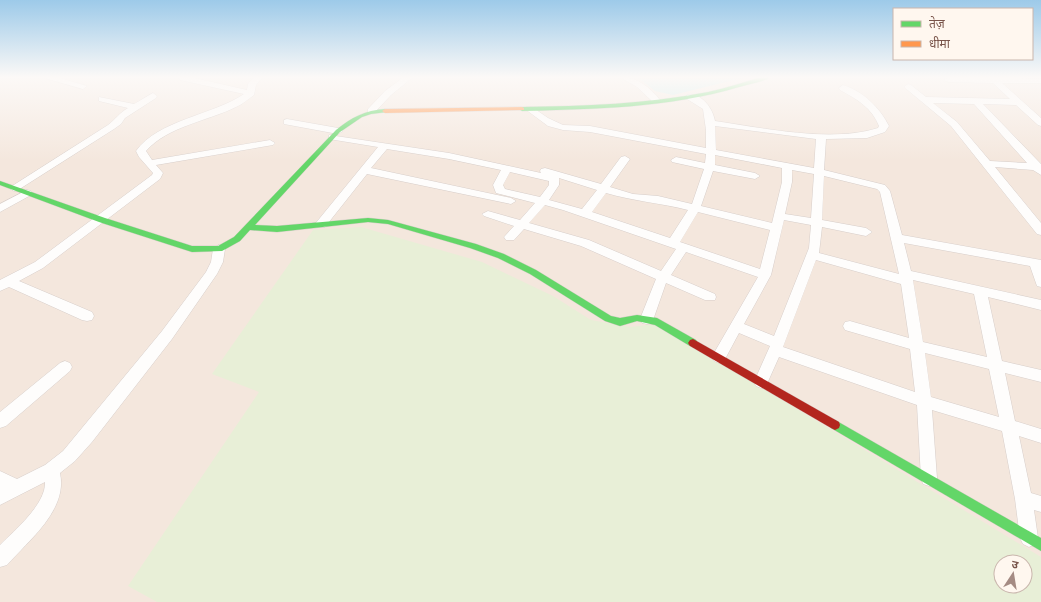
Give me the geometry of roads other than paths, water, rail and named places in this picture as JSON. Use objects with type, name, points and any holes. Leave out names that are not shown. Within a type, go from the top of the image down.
[{"type":"main road","points":[[0,183],[102,220],[192,249],[219,249],[236,239],[335,134],[358,116],[371,112],[562,108],[596,105]]},
{"type":"main road","points":[[248,226],[277,229],[368,220],[388,222],[473,246],[501,256],[533,272],[608,319],[620,322],[637,318],[657,322],[929,478],[1035,542]]},
{"type":"street","points":[[126,105],[134,107]]},
{"type":"street","points":[[14,188],[111,127],[118,122],[121,116],[137,105]]},
{"type":"street","points":[[4,284],[39,265],[102,220],[156,178],[158,173],[142,155],[141,151],[149,142],[187,122],[234,105]]},
{"type":"street","points":[[371,112],[377,105]]},
{"type":"street","points":[[647,319],[651,302],[696,208],[710,168],[712,152],[710,123],[704,105]]},
{"type":"street","points":[[710,123],[821,136],[868,135],[882,130],[884,126],[880,114],[871,105]]},
{"type":"street","points":[[930,105],[954,124],[1041,231]]},
{"type":"street","points":[[980,105],[1040,168]]},
{"type":"street","points":[[1022,105],[1041,123]]},
{"type":"street","points":[[529,109],[552,125],[566,129],[590,129],[820,172],[881,186],[885,191],[907,278],[918,346],[924,401],[929,478]]},
{"type":"street","points":[[287,122],[384,146],[507,168],[554,179],[554,185],[540,204],[510,237]]},
{"type":"street","points":[[762,382],[815,248],[821,136]]},
{"type":"street","points":[[150,163],[270,143]]},
{"type":"street","points":[[321,224],[384,146]]},
{"type":"street","points":[[586,213],[625,159]]},
{"type":"street","points":[[676,160],[755,176]]},
{"type":"street","points":[[987,164],[1040,168]]},
{"type":"street","points":[[528,166],[632,197],[658,198],[776,228]]},
{"type":"street","points":[[719,357],[765,275],[787,182],[787,166]]},
{"type":"street","points":[[507,168],[498,185],[500,191],[540,204]]},
{"type":"street","points":[[364,170],[586,213],[765,275]]},
{"type":"street","points":[[0,209],[27,193]]},
{"type":"street","points":[[488,214],[585,243],[663,275],[710,297]]},
{"type":"street","points":[[779,216],[866,232]]},
{"type":"street","points":[[896,238],[1038,264],[1041,283]]},
{"type":"street","points":[[0,497],[51,470],[68,456],[86,437],[167,335],[211,274],[217,262],[219,249]]},
{"type":"street","points":[[812,255],[907,278],[980,291],[1041,305]]},
{"type":"street","points":[[4,284],[87,316]]},
{"type":"street","points":[[980,291],[1008,427],[1035,542]]},
{"type":"street","points":[[736,326],[777,346],[924,401],[1041,436]]},
{"type":"street","points":[[850,326],[918,346],[994,363],[1041,376]]},
{"type":"street","points":[[0,421],[65,367]]},
{"type":"street","points":[[0,558],[34,521],[46,504],[53,488],[51,470]]},
{"type":"street","points":[[0,479],[17,488]]},
{"type":"street","points":[[1024,499],[1041,504]]}]
